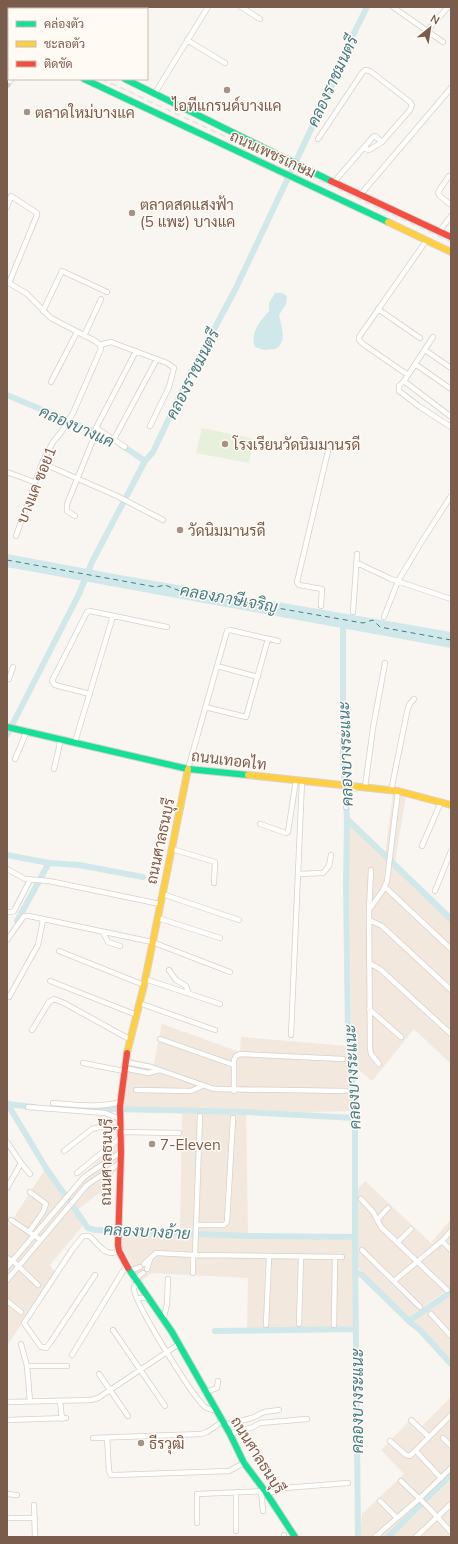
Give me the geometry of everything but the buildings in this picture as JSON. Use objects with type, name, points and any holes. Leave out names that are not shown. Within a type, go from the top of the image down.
[{"type":"main road","name":"ถนนเพชรเกษม","points":[[86,80],[451,252]]},
{"type":"main road","name":"ถนนเพชรเกษม","points":[[127,80],[334,182],[451,237]]},
{"type":"main road","name":"ถนนเทอดไท","points":[[7,727],[27,730],[188,768],[398,791],[451,805]]},
{"type":"main road","name":"ถนนศาลธนบุรี","points":[[188,768],[145,982],[125,1067],[120,1104],[121,1152],[118,1228],[119,1251],[136,1281],[179,1344],[215,1410],[230,1434],[244,1463],[295,1537]]},
{"type":"street","points":[[155,93],[208,7]]},
{"type":"street","points":[[241,7],[260,19]]},
{"type":"street","points":[[393,7],[443,42]]},
{"type":"street","points":[[427,31],[448,7]]},
{"type":"street","points":[[187,40],[225,62]]},
{"type":"street","points":[[318,139],[362,73],[367,70],[410,102],[412,106],[382,142],[370,150],[363,148]]},
{"type":"street","points":[[361,194],[451,88]]},
{"type":"street","points":[[334,182],[374,136],[382,142]]},
{"type":"street","points":[[449,176],[438,192],[440,196],[451,205]]},
{"type":"street","points":[[7,207],[11,196],[37,213],[8,282],[26,293],[54,320],[84,336],[100,347],[111,342],[171,365],[175,370],[150,426]]},
{"type":"street","points":[[439,232],[451,216]]},
{"type":"street","points":[[408,375],[359,340],[361,334],[426,241]]},
{"type":"street","points":[[43,311],[62,271],[107,292]]},
{"type":"street","points":[[84,336],[101,299]]},
{"type":"street","points":[[378,309],[420,338]]},
{"type":"street","points":[[51,382],[77,332]]},
{"type":"street","points":[[433,337],[404,381],[399,386],[399,391],[420,407],[451,427]]},
{"type":"street","name":"บางแค ซอย1","points":[[16,536],[42,463],[53,442],[65,428],[73,414],[100,347]]},
{"type":"street","points":[[425,350],[451,368]]},
{"type":"street","points":[[125,447],[96,428],[136,351]]},
{"type":"street","points":[[114,439],[157,359]]},
{"type":"street","points":[[415,364],[451,389]]},
{"type":"street","points":[[404,381],[451,415],[446,424]]},
{"type":"street","points":[[75,516],[67,511],[66,508],[95,435]]},
{"type":"street","points":[[321,606],[322,589],[299,585],[297,582],[328,451]]},
{"type":"street","points":[[42,463],[117,496],[163,520]]},
{"type":"street","points":[[7,472],[34,482]]},
{"type":"street","points":[[384,617],[398,581],[450,498]]},
{"type":"street","points":[[353,612],[357,554]]},
{"type":"street","points":[[357,562],[390,579],[451,599]]},
{"type":"street","points":[[90,694],[55,685],[52,681],[85,613],[90,611],[167,627]]},
{"type":"street","points":[[75,742],[112,616]]},
{"type":"street","points":[[188,768],[227,631],[230,630],[278,641]]},
{"type":"street","points":[[205,707],[246,718],[268,639]]},
{"type":"street","points":[[346,806],[347,790],[362,787],[386,663]]},
{"type":"street","points":[[217,666],[258,677]]},
{"type":"street","points":[[7,679],[9,678],[13,667]]},
{"type":"street","points":[[391,791],[407,712],[414,699]]},
{"type":"street","points":[[15,759],[27,730]]},
{"type":"street","points":[[54,769],[61,739]]},
{"type":"street","points":[[260,824],[286,833],[288,832],[299,781]]},
{"type":"street","points":[[291,1035],[298,874],[299,781]]},
{"type":"street","points":[[369,910],[385,887],[398,791]]},
{"type":"street","points":[[422,846],[441,802]]},
{"type":"street","points":[[172,849],[215,862],[214,884]]},
{"type":"street","points":[[435,891],[451,851]]},
{"type":"street","points":[[298,874],[323,873],[327,870],[331,855]]},
{"type":"street","points":[[7,869],[21,878],[160,904]]},
{"type":"street","points":[[371,870],[369,910],[370,1052],[379,1064]]},
{"type":"street","points":[[7,912],[14,911],[30,880]]},
{"type":"street","points":[[385,887],[451,949]]},
{"type":"street","points":[[162,894],[239,920]]},
{"type":"street","points":[[7,940],[24,916],[29,916],[152,942],[230,972]]},
{"type":"street","points":[[158,918],[220,938]]},
{"type":"street","points":[[9,997],[38,945],[43,920]]},
{"type":"street","points":[[369,920],[382,926],[451,990]]},
{"type":"street","points":[[103,932],[108,942],[120,946]]},
{"type":"street","points":[[59,951],[145,982],[220,1004]]},
{"type":"street","points":[[369,963],[380,969],[451,1034]]},
{"type":"street","points":[[169,970],[176,980],[186,986],[189,994]]},
{"type":"street","points":[[50,981],[137,1015]]},
{"type":"street","points":[[32,1030],[49,1002],[54,999],[131,1040]]},
{"type":"street","points":[[139,1003],[215,1030]]},
{"type":"street","points":[[369,1009],[401,1037]]},
{"type":"street","points":[[160,1039],[234,1065]]},
{"type":"street","points":[[234,1091],[234,1060],[236,1056],[240,1054],[343,1059]]},
{"type":"street","points":[[83,1063],[125,1067],[151,1067],[214,1089],[234,1091],[346,1091]]},
{"type":"street","points":[[136,1090],[191,1091],[202,1086]]},
{"type":"street","points":[[53,1104],[120,1104]]},
{"type":"street","points":[[28,1108],[105,1113],[120,1116]]},
{"type":"street","points":[[194,1273],[200,1116]]},
{"type":"street","points":[[196,1225],[224,1225],[227,1222],[233,1118]]},
{"type":"street","points":[[64,1152],[92,1129],[99,1127],[120,1133],[179,1133]]},
{"type":"street","points":[[77,1173],[120,1133]]},
{"type":"street","points":[[7,1142],[30,1174]]},
{"type":"street","points":[[7,1267],[82,1179],[121,1152]]},
{"type":"street","points":[[7,1188],[21,1163]]},
{"type":"street","points":[[7,1280],[87,1185],[92,1180],[120,1163]]},
{"type":"street","points":[[88,1174],[92,1180]]},
{"type":"street","points":[[29,1232],[43,1212],[46,1204],[30,1192]]},
{"type":"street","points":[[361,1198],[371,1209],[381,1227],[446,1290]]},
{"type":"street","points":[[377,1220],[388,1208]]},
{"type":"street","points":[[11,1220],[41,1240]]},
{"type":"street","points":[[397,1243],[411,1229]]},
{"type":"street","points":[[394,1281],[442,1241],[451,1231]]},
{"type":"street","points":[[95,1276],[50,1343],[46,1348],[41,1347],[24,1323],[72,1250],[83,1236],[89,1236],[106,1253],[113,1254],[119,1251]]},
{"type":"street","points":[[442,1241],[451,1250]]},
{"type":"street","points":[[362,1250],[420,1307]]},
{"type":"street","points":[[215,1410],[202,1405],[143,1313],[133,1289],[143,1268],[150,1258],[156,1252],[194,1255],[342,1257]]},
{"type":"street","points":[[266,1325],[269,1257]]},
{"type":"street","points":[[299,1324],[301,1257]]},
{"type":"street","points":[[334,1325],[335,1257]]},
{"type":"street","points":[[7,1258],[13,1261],[38,1286]]},
{"type":"street","points":[[72,1355],[128,1268],[143,1268]]},
{"type":"street","points":[[164,1321],[167,1304],[168,1279]]},
{"type":"street","points":[[137,1298],[148,1298]]},
{"type":"street","points":[[7,1301],[21,1312]]},
{"type":"street","points":[[431,1314],[451,1336]]},
{"type":"street","points":[[113,1330],[164,1406]]},
{"type":"street","points":[[21,1344],[27,1366],[30,1401]]},
{"type":"street","points":[[7,1402],[91,1400],[98,1398],[179,1344]]},
{"type":"street","points":[[27,1366],[67,1366]]},
{"type":"street","points":[[99,1374],[128,1416]]},
{"type":"street","points":[[206,1392],[217,1388],[218,1381]]},
{"type":"street","points":[[7,1420],[64,1418],[60,1401]]},
{"type":"street","points":[[93,1438],[201,1434],[223,1423],[252,1418],[264,1412],[279,1410]]},
{"type":"street","points":[[390,1441],[406,1455],[410,1456],[451,1415]]},
{"type":"street","points":[[230,1434],[260,1423],[306,1419]]},
{"type":"street","points":[[411,1420],[429,1437]]},
{"type":"street","points":[[107,1438],[109,1471],[115,1476],[229,1471],[244,1463]]},
{"type":"street","points":[[443,1438],[451,1446]]},
{"type":"street","points":[[416,1451],[441,1478]]},
{"type":"street","points":[[375,1537],[421,1500],[451,1468]]},
{"type":"street","points":[[401,1481],[451,1532]]},
{"type":"street","points":[[197,1523],[197,1494],[264,1492],[284,1488],[348,1483]]},
{"type":"street","points":[[263,1511],[264,1492]]},
{"type":"street","points":[[236,1493],[236,1531]]},
{"type":"street","points":[[7,1494],[17,1495]]},
{"type":"street","points":[[380,1501],[397,1518]]},
{"type":"street","points":[[416,1537],[451,1504]]},
{"type":"street","points":[[34,1505],[35,1537]]},
{"type":"street","points":[[7,1518],[35,1518]]},
{"type":"shaded area","points":[[393,793],[406,795],[394,867],[451,920],[451,1064],[414,1029],[372,1081],[352,1064],[348,820],[385,855]]},
{"type":"shaded area","points":[[162,1024],[240,1052],[241,1037],[346,1046],[351,1111],[306,1112],[124,1108],[127,1073],[131,1059],[154,1064]]},
{"type":"shaded area","points":[[182,1112],[246,1112],[248,1236],[353,1239],[354,1327],[247,1329],[248,1278],[152,1273],[140,1282],[122,1246],[123,1231],[180,1233]]},
{"type":"shaded area","points":[[118,1145],[118,1170],[104,1181],[103,1190],[76,1211],[85,1223],[50,1265],[55,1272],[7,1346],[7,1224],[9,1225],[46,1168],[65,1196],[83,1175],[108,1151]]},
{"type":"shaded area","points":[[365,1181],[431,1243],[451,1219],[451,1287],[408,1318],[358,1268],[357,1190]]},
{"type":"shaded area","points":[[451,1295],[451,1363],[414,1321]]},
{"type":"shaded area","points":[[451,1397],[451,1476],[424,1501],[427,1504],[451,1480],[451,1537],[391,1537],[422,1509],[418,1505],[385,1537],[360,1537],[362,1514],[404,1474],[381,1450],[413,1417],[422,1426]]},
{"type":"green space","points":[[202,428],[254,439],[249,463],[196,453]]},
{"type":"water","points":[[275,293],[282,293],[287,296],[286,304],[279,315],[283,337],[282,342],[276,349],[264,350],[255,347],[254,337],[257,328],[269,311],[269,303]]},
{"type":"water","name":"คลองภาษีเจริญ","points":[[7,554],[451,632],[451,648],[7,567]]},
{"type":"waterway","name":"คลองราชมนตรี","points":[[7,735],[79,594],[92,562],[145,461],[153,452],[190,374],[235,290],[367,7]]},
{"type":"waterway","name":"คลองบางแค","points":[[7,395],[107,437]]},
{"type":"waterway","name":"คลองบางแค","points":[[120,444],[145,461]]},
{"type":"waterway","name":"คลองบางระแนะ","points":[[343,621],[343,759],[345,790]]},
{"type":"waterway","name":"คลองบางระแนะ","points":[[346,801],[348,1033],[355,1118],[358,1537]]},
{"type":"waterway","points":[[347,819],[451,919]]},
{"type":"waterway","points":[[7,855],[49,863],[79,865],[143,877]]},
{"type":"waterway","points":[[17,921],[49,863]]},
{"type":"waterway","name":"คลองบางอ้าย","points":[[7,1103],[46,1168],[88,1228],[95,1230],[248,1236],[355,1237]]},
{"type":"waterway","points":[[7,1104],[34,1107]]},
{"type":"waterway","points":[[71,1108],[246,1112],[355,1118]]},
{"type":"waterway","points":[[355,1272],[362,1275],[420,1330],[451,1364]]},
{"type":"waterway","points":[[409,1321],[451,1292]]},
{"type":"waterway","points":[[215,1331],[356,1329]]},
{"type":"waterway","points":[[388,1537],[451,1475]]},
{"type":"ferry route","points":[[7,560],[156,587],[165,585],[180,591],[363,623],[373,620],[380,627],[451,640]]},
{"type":"tunnel","points":[[7,87],[10,81]]},
{"type":"railway","points":[[104,80],[451,242]]},
{"type":"traffic: fast","points":[[86,80],[388,222]]},
{"type":"traffic: fast","points":[[127,80],[331,181]]},
{"type":"traffic: fast","points":[[7,727],[188,769],[248,775]]},
{"type":"traffic: fast","points":[[128,1268],[172,1332],[230,1434],[244,1463],[265,1491],[295,1537]]},
{"type":"traffic: slow","points":[[388,222],[451,252]]},
{"type":"traffic: slow","points":[[127,1053],[144,985],[188,769]]},
{"type":"traffic: slow","points":[[248,775],[398,791],[451,805]]},
{"type":"traffic: jam","points":[[331,181],[451,237]]},
{"type":"traffic: jam","points":[[127,1053],[120,1106],[121,1152],[118,1245],[119,1251],[128,1268]]},
{"type":"place","name":"ไอทีแกรนด์บางแค","points":[[227,90]]},
{"type":"place","name":"ตลาดใหม่บางแค","points":[[27,112]]},
{"type":"place","name":"ตลาดสดแสงฟ้า (5 แพะ) บางแค","points":[[132,213]]},
{"type":"place","name":"โรงเรียนวัดนิมมานรดี","points":[[225,444]]},
{"type":"place","name":"วัดนิมมานรดี","points":[[180,530]]},
{"type":"place","name":"7-Eleven","points":[[152,1144]]},
{"type":"place","name":"ธีรวุฒิ","points":[[141,1443]]}]
